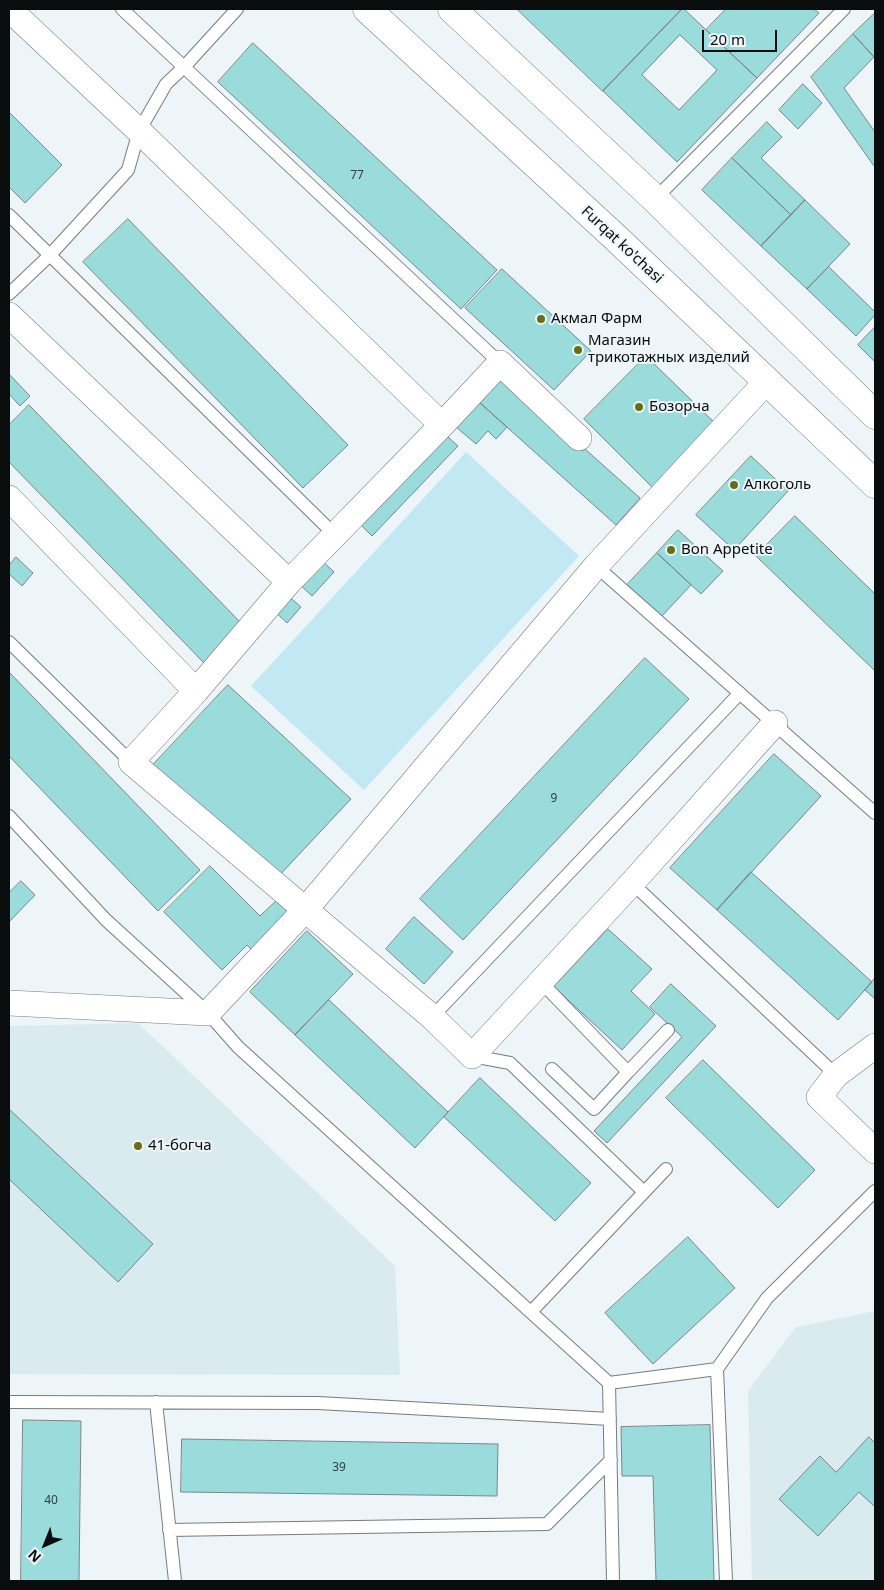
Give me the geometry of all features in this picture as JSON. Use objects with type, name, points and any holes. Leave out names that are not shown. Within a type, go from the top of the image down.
[{"type":"main road","name":"Furqat ko'chasi","points":[[367,9],[875,484]]},
{"type":"main road","points":[[452,9],[656,199],[875,414]]},
{"type":"street","points":[[9,9],[442,425]]},
{"type":"street","points":[[9,315],[289,582]]},
{"type":"street","points":[[579,438],[500,363],[289,582],[196,691],[131,762],[432,1018],[472,1056],[632,883],[775,723]]},
{"type":"street","points":[[9,1003],[208,1014],[305,910],[596,566],[767,381]]},
{"type":"street","points":[[9,498],[196,691]]},
{"type":"street","points":[[875,1046],[836,1074],[819,1097],[875,1151]]},
{"type":"lane","points":[[122,9],[500,363]]},
{"type":"lane","points":[[9,294],[50,254],[128,170],[138,131],[166,84],[238,9]]},
{"type":"lane","points":[[656,199],[844,9]]},
{"type":"lane","points":[[9,215],[335,535]]},
{"type":"lane","points":[[596,566],[875,812]]},
{"type":"lane","points":[[9,642],[131,762]]},
{"type":"lane","points":[[432,1018],[740,693]]},
{"type":"lane","points":[[9,816],[106,920],[208,1014],[238,1046],[609,1383],[614,1581]]},
{"type":"lane","points":[[632,883],[836,1074]]},
{"type":"lane","points":[[541,982],[628,1072]]},
{"type":"lane","points":[[552,1069],[594,1109],[668,1030]]},
{"type":"lane","points":[[472,1056],[510,1062],[644,1192]]},
{"type":"lane","points":[[531,1312],[666,1169]]},
{"type":"lane","points":[[726,1581],[717,1369],[767,1298],[875,1191]]},
{"type":"lane","points":[[609,1383],[717,1369]]},
{"type":"lane","points":[[9,1402],[318,1403],[610,1419]]},
{"type":"lane","points":[[156,1402],[175,1581]]},
{"type":"lane","points":[[169,1530],[547,1524],[611,1460]]},
{"type":"shaded area","points":[[466,452],[579,556],[364,790],[251,686]]},
{"type":"shaded area","name":"41-богча","points":[[138,1023],[395,1266],[400,1375],[9,1374],[9,1026]]},
{"type":"shaded area","points":[[875,1311],[875,1581],[752,1581],[748,1391],[796,1327]]},
{"type":"building","points":[[517,9],[682,9],[603,91]]},
{"type":"building","points":[[682,9],[757,78],[677,162],[603,91]],"holes":[[[680,35],[717,70],[679,110],[642,75]]]},
{"type":"building","points":[[726,9],[814,9],[819,13],[757,78],[706,30]]},
{"type":"building","points":[[875,13],[875,56],[874,57],[853,34]]},
{"type":"building","points":[[853,34],[874,57],[844,88],[875,132],[874,166],[811,77]]},
{"type":"building","points":[[253,43],[497,270],[461,309],[218,82]]},
{"type":"building","points":[[803,84],[822,103],[798,129],[779,110]]},
{"type":"building","points":[[9,112],[62,165],[25,203],[9,187]]},
{"type":"building","points":[[767,122],[782,137],[761,158],[805,200],[791,215],[732,158]]},
{"type":"building","points":[[732,158],[791,215],[761,246],[702,190]]},
{"type":"building","points":[[805,200],[850,244],[807,289],[761,246]]},
{"type":"building","points":[[128,219],[348,445],[303,488],[83,262]]},
{"type":"building","points":[[829,267],[875,312],[875,315],[856,336],[807,289]]},
{"type":"building","points":[[502,269],[591,351],[554,390],[465,308]]},
{"type":"building","points":[[875,327],[875,362],[858,345]]},
{"type":"building","points":[[646,356],[719,427],[656,491],[584,419]]},
{"type":"building","points":[[9,374],[30,396],[20,406],[9,394]]},
{"type":"building","points":[[504,377],[640,498],[616,525],[480,403]]},
{"type":"building","points":[[478,401],[507,427],[496,439],[488,431],[476,444],[455,426]]},
{"type":"building","points":[[29,405],[244,626],[205,664],[9,462],[9,425]]},
{"type":"building","points":[[448,437],[458,446],[372,536],[362,526]]},
{"type":"building","points":[[751,456],[788,491],[734,550],[696,515]]},
{"type":"building","points":[[795,516],[875,594],[875,671],[756,556]]},
{"type":"building","points":[[678,530],[723,571],[701,594],[657,553]]},
{"type":"building","points":[[657,553],[691,585],[661,617],[627,585]]},
{"type":"building","points":[[16,557],[33,573],[22,586],[9,574],[9,566]]},
{"type":"building","points":[[319,558],[334,572],[312,596],[297,582]]},
{"type":"building","points":[[285,593],[301,607],[287,623],[271,608]]},
{"type":"building","points":[[645,658],[689,699],[463,940],[420,899]]},
{"type":"building","points":[[9,672],[200,870],[158,911],[9,756]]},
{"type":"building","points":[[228,685],[351,799],[275,880],[152,766]]},
{"type":"building","points":[[774,754],[821,796],[717,910],[670,868]]},
{"type":"building","points":[[210,866],[260,916],[279,898],[296,915],[256,954],[247,945],[222,970],[164,912]]},
{"type":"building","points":[[751,872],[872,982],[838,1020],[717,910]]},
{"type":"building","points":[[21,881],[35,895],[9,922],[9,893]]},
{"type":"building","points":[[414,917],[453,952],[424,984],[386,949]]},
{"type":"building","points":[[608,929],[652,969],[631,991],[655,1014],[622,1050],[554,987]]},
{"type":"building","points":[[307,931],[353,974],[295,1035],[250,992]]},
{"type":"building","points":[[875,978],[875,999],[865,990]]},
{"type":"building","points":[[671,984],[716,1026],[607,1143],[594,1131],[682,1037],[650,1007]]},
{"type":"building","points":[[329,1000],[448,1112],[415,1148],[295,1035]]},
{"type":"building","points":[[703,1060],[815,1170],[778,1208],[666,1098]]},
{"type":"building","points":[[480,1078],[591,1183],[555,1221],[444,1117]]},
{"type":"building","points":[[9,1109],[153,1244],[118,1282],[9,1179]]},
{"type":"building","points":[[688,1237],[735,1288],[653,1364],[605,1313]]},
{"type":"building","points":[[23,1420],[81,1421],[79,1581],[21,1581]]},
{"type":"building","points":[[710,1425],[714,1581],[656,1581],[653,1476],[622,1476],[621,1427]]},
{"type":"building","points":[[869,1437],[875,1443],[875,1507],[859,1492],[818,1536],[779,1499],[820,1456],[836,1472]]},
{"type":"building","points":[[182,1439],[498,1444],[497,1496],[181,1492]]},
{"type":"place","name":"Акмал Фарм","points":[[541,319]]},
{"type":"place","name":"Магазин трикотажных изделий","points":[[578,350]]},
{"type":"place","name":"Бозорча","points":[[639,407]]},
{"type":"place","name":"Алкоголь","points":[[734,485]]},
{"type":"place","name":"Bon Appetite","points":[[671,550]]},
{"type":"place","name":"41-богча","points":[[138,1146]]}]
